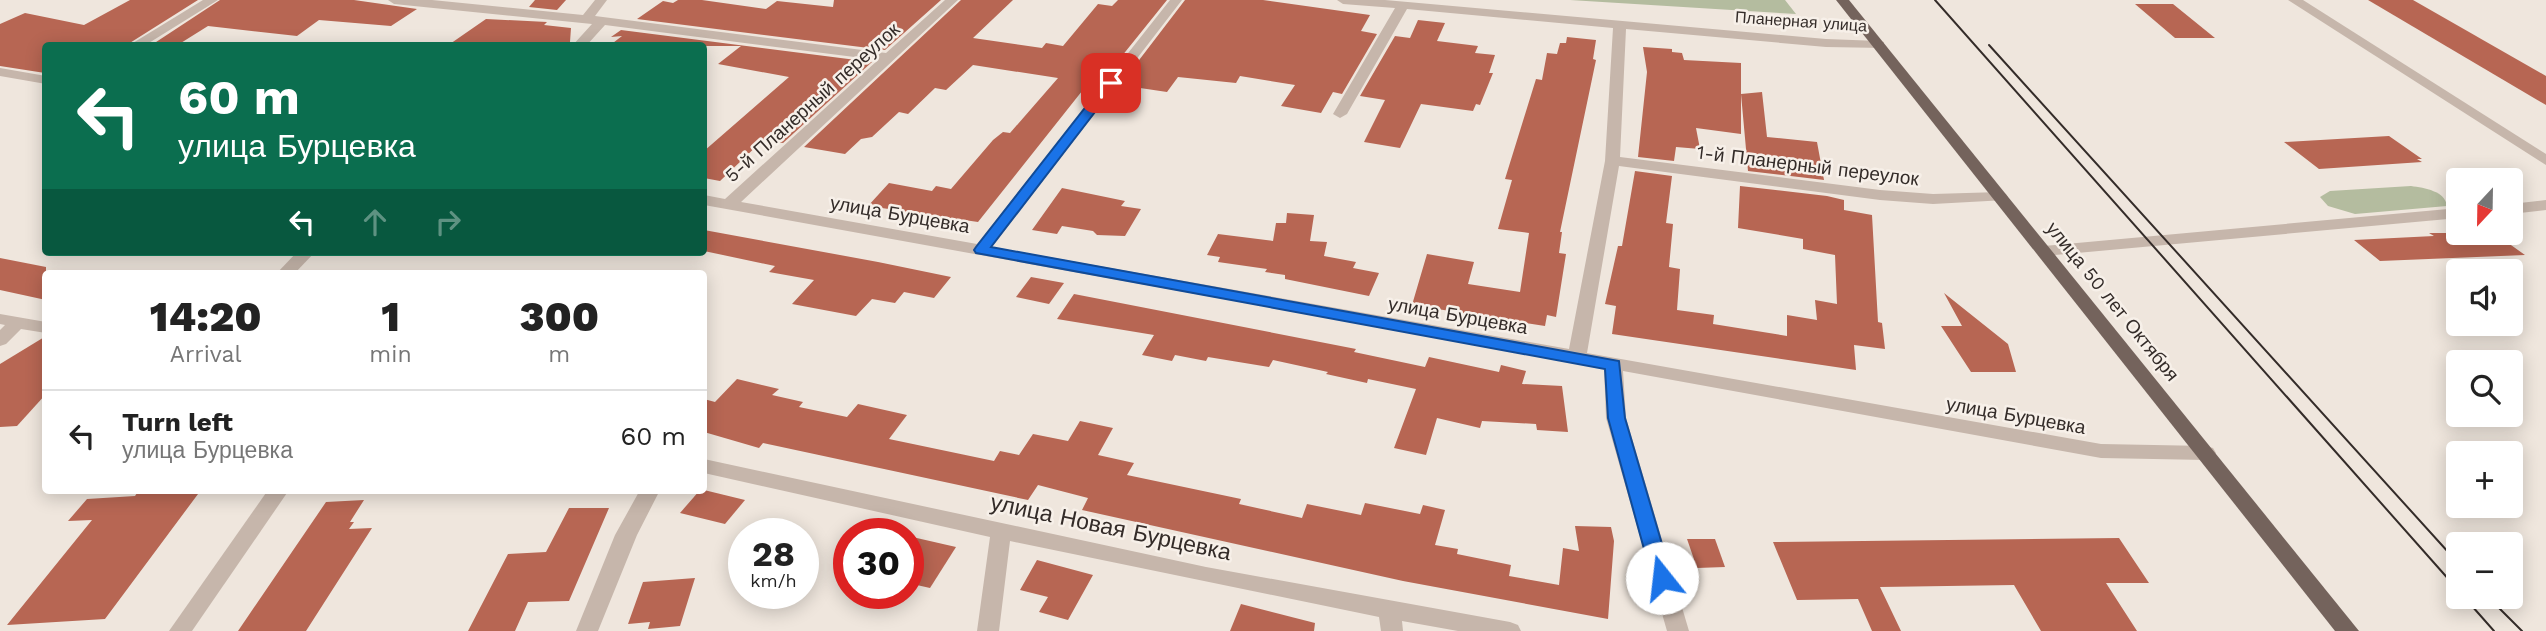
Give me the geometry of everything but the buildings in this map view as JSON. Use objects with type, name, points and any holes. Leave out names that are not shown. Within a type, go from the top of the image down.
[{"type":"main road","name":"улица 50 лет Октября","points":[[1842,0],[2347,631]]},
{"type":"street","points":[[141,42],[212,0]]},
{"type":"street","points":[[394,0],[586,19],[890,58]]},
{"type":"street","points":[[586,19],[600,0]]},
{"type":"street","name":"5-й Планерный переулок","points":[[729,204],[951,0]]},
{"type":"street","points":[[981,250],[1176,0]]},
{"type":"street","name":"Планерная улица","points":[[1343,0],[1826,43],[1879,45]]},
{"type":"street","points":[[2294,0],[2546,161]]},
{"type":"street","points":[[1340,114],[1402,7]]},
{"type":"street","points":[[583,42],[603,21]]},
{"type":"street","points":[[1577,358],[1612,161],[1620,25]]},
{"type":"street","points":[[0,72],[42,79]]},
{"type":"street","name":"1-й Планерный переулок","points":[[1612,161],[1880,195],[1933,199],[2000,197]]},
{"type":"street","name":"улица Бурцевка","points":[[707,200],[2102,451],[2206,453]]},
{"type":"street","points":[[2524,208],[2546,205]]},
{"type":"street","points":[[2044,251],[2446,214]]},
{"type":"street","points":[[288,270],[303,256]]},
{"type":"street","points":[[0,340],[9,320],[42,327]]},
{"type":"street","points":[[1613,365],[1616,418],[1678,631]]},
{"type":"street","name":"улица Новая Бурцевка","points":[[707,467],[1391,621],[1510,631]]},
{"type":"street","points":[[180,631],[276,494]]},
{"type":"street","points":[[587,631],[626,535],[648,494]]},
{"type":"street","points":[[988,631],[1001,532]]},
{"type":"green space","points":[[1570,0],[1785,0],[1796,14]]},
{"type":"green space","points":[[2411,186],[2438,194],[2446,206],[2355,214],[2328,206],[2320,197],[2330,191]]},
{"type":"tram line","points":[[1935,0],[2446,576]]},
{"type":"tram line","points":[[1989,45],[2446,550]]},
{"type":"tram line","points":[[2475,609],[2494,631]]},
{"type":"tram line","points":[[2500,609],[2522,631]]},
{"type":"route","points":[[1111,83],[981,250],[1613,365],[1616,418],[1662,578]]}]
